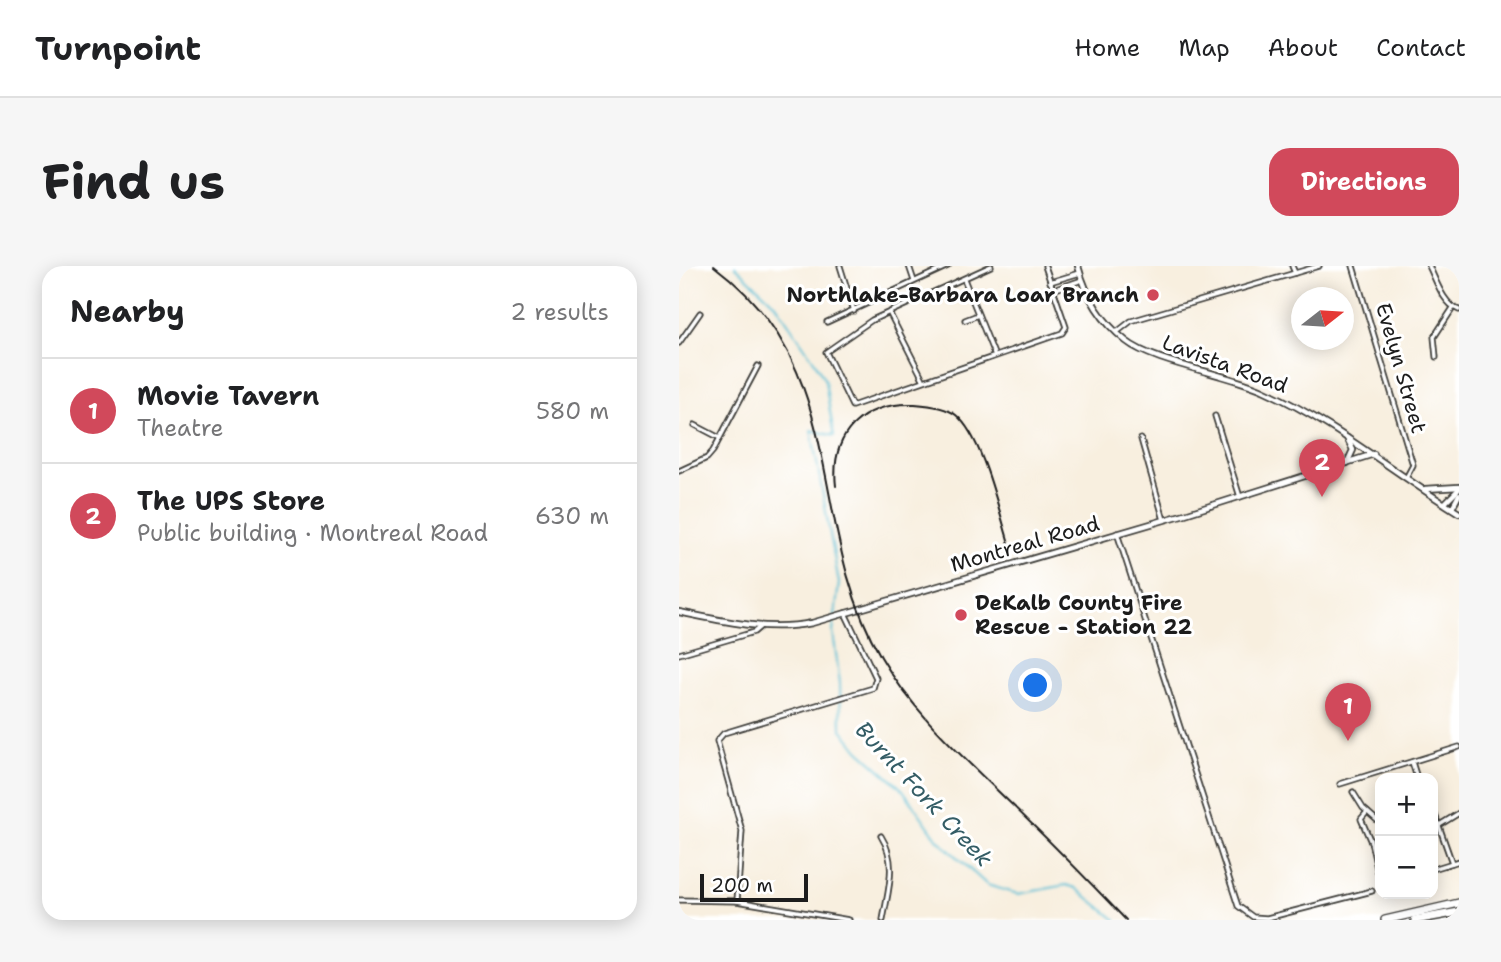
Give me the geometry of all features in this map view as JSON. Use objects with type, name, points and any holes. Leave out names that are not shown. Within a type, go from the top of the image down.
[{"type":"highway","points":[[1385,920],[1459,903]]},
{"type":"highway","points":[[1415,920],[1459,912]]},
{"type":"street","points":[[840,266],[854,311]]},
{"type":"street","points":[[909,266],[913,281]]},
{"type":"street","points":[[827,322],[948,266]]},
{"type":"street","points":[[991,266],[872,320],[826,352],[852,406],[994,354],[1062,333],[1066,327],[1045,266]]},
{"type":"street","name":"Lavista Road","points":[[1078,266],[1095,309],[1128,342],[1147,352],[1266,391],[1374,454],[1459,513]]},
{"type":"street","points":[[1292,266],[1294,273]]},
{"type":"street","points":[[1117,332],[1131,321],[1319,266]]},
{"type":"street","name":"Evelyn Street","points":[[1353,266],[1413,465],[1406,478]]},
{"type":"street","points":[[1429,266],[1453,308],[1459,310]]},
{"type":"street","points":[[1050,282],[1080,273]]},
{"type":"street","points":[[964,279],[994,354]]},
{"type":"street","points":[[1053,290],[1082,280]]},
{"type":"street","points":[[1436,357],[1434,337],[1453,308]]},
{"type":"street","points":[[679,343],[700,313]]},
{"type":"street","points":[[890,314],[923,379]]},
{"type":"street","points":[[965,320],[978,315]]},
{"type":"street","points":[[679,471],[707,458],[758,366]]},
{"type":"street","points":[[1215,416],[1240,497]]},
{"type":"street","points":[[695,425],[719,438]]},
{"type":"street","points":[[1346,438],[1353,450],[1347,463]]},
{"type":"street","points":[[1141,439],[1164,520]]},
{"type":"street","name":"Montreal Road","points":[[679,612],[761,626],[792,627],[836,617],[1240,497],[1374,454]]},
{"type":"street","points":[[1422,488],[1459,488]]},
{"type":"street","points":[[1445,503],[1459,488]]},
{"type":"street","points":[[1452,508],[1459,495]]},
{"type":"street","points":[[1117,533],[1238,906],[1253,917],[1276,916],[1372,891]]},
{"type":"street","points":[[737,901],[742,831],[717,741],[724,733],[873,688],[876,678],[845,613]]},
{"type":"street","points":[[679,654],[754,632],[761,626]]},
{"type":"street","points":[[1341,784],[1459,747]]},
{"type":"street","points":[[1412,762],[1415,773]]},
{"type":"street","points":[[1353,792],[1367,813],[1375,819]]},
{"type":"street","points":[[1367,813],[1361,819],[1375,859]]},
{"type":"street","points":[[1440,826],[1459,813]]},
{"type":"street","points":[[1438,821],[1452,863]]},
{"type":"street","points":[[881,836],[888,848],[892,869],[883,920]]},
{"type":"street","points":[[1438,866],[1459,861]]},
{"type":"street","points":[[679,900],[737,901],[849,920]]},
{"type":"waterway","name":"Burnt Fork Creek","points":[[735,266],[777,306],[825,381],[834,436],[811,430],[839,583],[833,632],[840,683],[841,728],[858,750],[903,790],[938,840],[987,885],[1018,894],[1066,885],[1076,888],[1116,920]]},
{"type":"railway","points":[[714,266],[758,307],[788,352],[808,400],[842,554],[857,606],[893,677],[937,731],[1126,920]]},
{"type":"railway","points":[[836,486],[836,467],[845,436],[854,424],[866,415],[896,405],[920,404],[947,410],[966,426],[975,441],[990,479],[1012,553]]},
{"type":"place","name":"Northlake-Barbara Loar Branch","points":[[1153,295]]},
{"type":"place","name":"The UPS Store","points":[[1322,497]]},
{"type":"place","name":"DeKalb County Fire Rescue - Station 22","points":[[961,615]]},
{"type":"place","name":"Movie Tavern","points":[[1348,741]]}]
